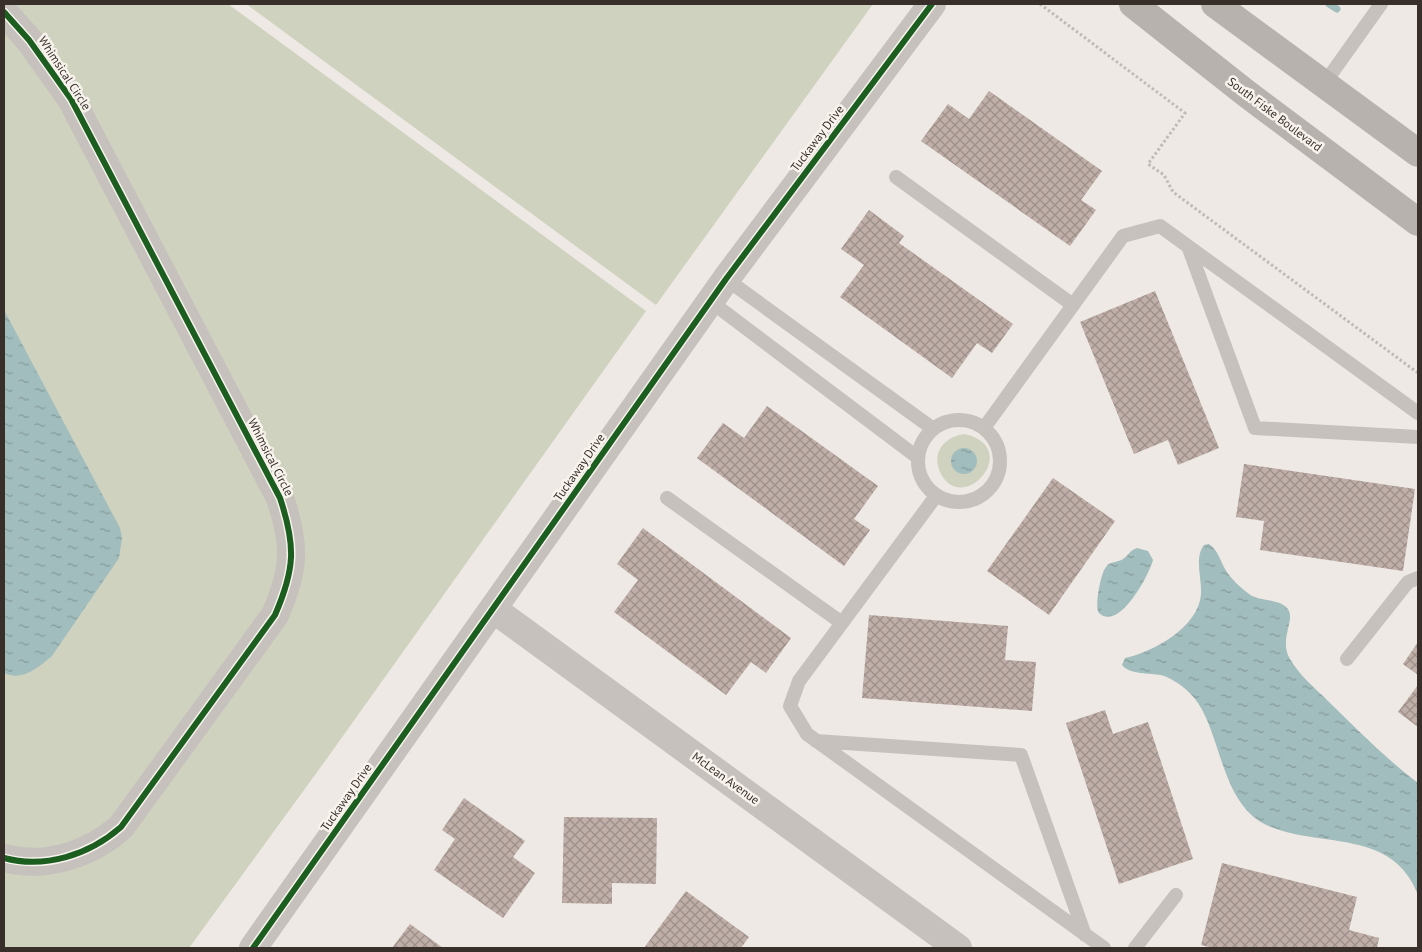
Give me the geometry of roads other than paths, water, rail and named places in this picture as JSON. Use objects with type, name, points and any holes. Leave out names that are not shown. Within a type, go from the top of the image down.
[{"type":"main road","name":"South Fiske Boulevard","points":[[1134,4],[1247,94],[1418,222]]},
{"type":"main road","points":[[1215,4],[1418,153]]},
{"type":"street","name":"Tuckaway Drive","points":[[253,948],[726,278],[932,4]]},
{"type":"street","name":"Whimsical Circle","points":[[4,12],[29,40],[71,99],[280,498],[292,542],[292,561],[287,588],[275,615],[121,828],[92,849],[67,856],[42,862],[20,862],[4,858]]},
{"type":"street","name":"McLean Avenue","points":[[493,608],[958,948]]},
{"type":"lane","points":[[1324,84],[1381,4]]},
{"type":"lane","points":[[896,177],[1073,305]]},
{"type":"lane","points":[[984,428],[1123,236],[1160,226],[1418,413]]},
{"type":"lane","points":[[1188,246],[1255,428],[1418,437]]},
{"type":"lane","points":[[726,278],[932,428]]},
{"type":"lane","points":[[710,301],[917,457]]},
{"type":"lane","points":[[957,419],[971,421],[984,428],[997,444],[1000,457],[996,479],[987,491],[975,499],[964,502],[949,502],[936,496],[924,484],[918,471],[917,457],[923,439],[932,428],[943,422],[957,419]]},
{"type":"lane","points":[[936,496],[799,681],[790,706],[806,734],[1104,948]]},
{"type":"lane","points":[[667,498],[842,623]]},
{"type":"lane","points":[[1347,659],[1408,582],[1418,578]]},
{"type":"lane","points":[[816,741],[1021,755],[1085,935]]},
{"type":"lane","points":[[1135,948],[1176,895]]},
{"type":"water","points":[[4,310],[120,528],[122,538],[119,558],[52,656],[30,672],[17,676],[4,673]]},
{"type":"water","points":[[964,448],[973,452],[977,461],[973,470],[964,474],[955,470],[951,461],[955,452]]},
{"type":"water","points":[[1209,544],[1217,552],[1225,569],[1236,583],[1253,596],[1282,604],[1286,607],[1289,611],[1290,621],[1286,645],[1287,652],[1294,665],[1372,744],[1418,783],[1418,895],[1407,874],[1392,859],[1374,850],[1355,844],[1292,833],[1271,827],[1255,818],[1242,805],[1233,789],[1206,718],[1195,699],[1172,679],[1161,675],[1135,672],[1122,665],[1125,658],[1148,650],[1173,636],[1192,617],[1198,606],[1201,594],[1199,556],[1204,545]]},
{"type":"water","points":[[1137,548],[1148,551],[1153,560],[1146,577],[1124,609],[1115,615],[1107,617],[1099,613],[1097,604],[1104,570],[1110,564],[1123,559]]},
{"type":"waterway","points":[[1329,4],[1337,9]]}]
